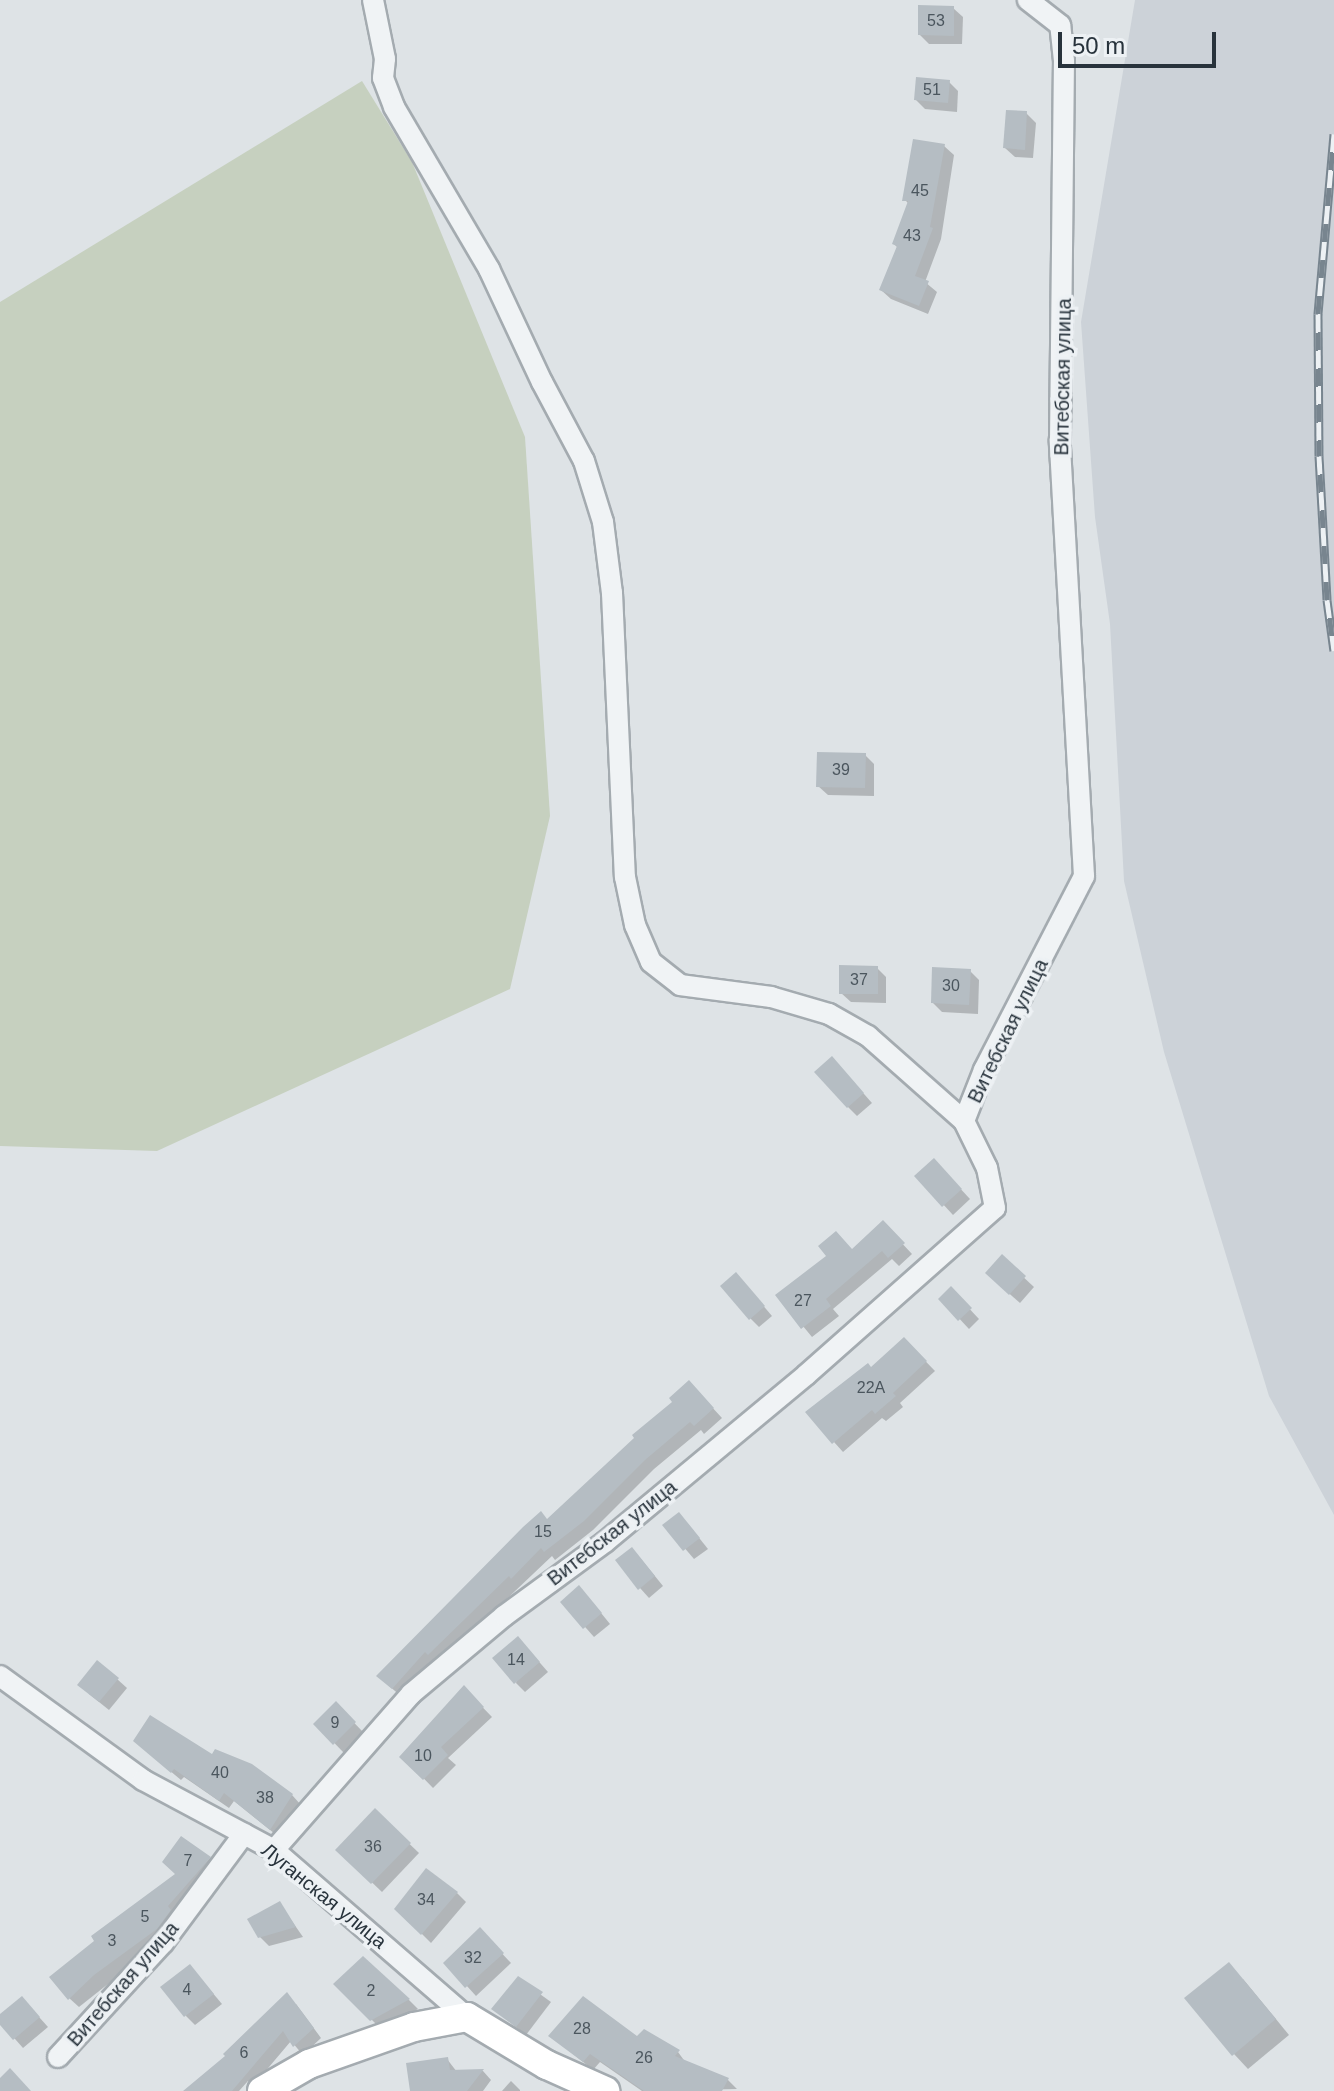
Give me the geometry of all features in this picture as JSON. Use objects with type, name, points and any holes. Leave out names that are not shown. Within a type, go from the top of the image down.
[{"type":"street","points":[[373,0],[385,59],[383,78],[394,107],[489,269],[542,382],[584,461],[603,522],[612,593],[615,726],[625,877],[635,925],[651,962],[680,985],[771,997],[829,1014],[868,1036],[964,1121]]},
{"type":"street","name":"Витебская улица","points":[[274,1850],[411,1694],[504,1616],[617,1532],[806,1375],[995,1208],[987,1168],[964,1121],[984,1070],[1084,876],[1060,440],[1064,61],[1060,25],[1028,0]]},
{"type":"street","name":"Луганская улица","points":[[0,1676],[143,1780],[274,1850],[467,2017],[547,2065],[605,2091]]},
{"type":"street","name":"Витебская улица","points":[[58,2057],[163,1943],[244,1834]]},
{"type":"street","points":[[262,2091],[309,2064],[414,2027],[467,2017]]},
{"type":"shaded area","points":[[1135,0],[1334,0],[1334,1515],[1269,1396],[1164,1052],[1124,881],[1110,624],[1095,517],[1081,322]]},
{"type":"green space","points":[[362,81],[412,162],[525,437],[550,816],[510,989],[157,1151],[0,1146],[0,302]]},
{"type":"building","points":[[918,5],[954,6],[954,36],[918,35]]},
{"type":"building","points":[[916,77],[950,80],[948,103],[914,100]]},
{"type":"building","points":[[1006,110],[1027,111],[1025,150],[1003,148]]},
{"type":"building","points":[[913,139],[945,144],[930,227],[933,228],[915,276],[929,281],[919,306],[879,290],[897,246],[892,244],[908,201],[902,201]]},
{"type":"building","points":[[817,752],[866,753],[865,788],[816,787]]},
{"type":"building","points":[[839,965],[878,966],[878,994],[839,994]]},
{"type":"building","points":[[932,967],[971,969],[969,1005],[931,1003]]},
{"type":"building","points":[[832,1056],[864,1093],[847,1108],[814,1072]]},
{"type":"building","points":[[934,1158],[962,1189],[942,1207],[914,1176]]},
{"type":"building","points":[[883,1220],[905,1243],[888,1258],[882,1251],[826,1299],[831,1306],[801,1329],[775,1295],[826,1256],[818,1246],[836,1231],[852,1249]]},
{"type":"building","points":[[1002,1254],[1026,1276],[1009,1295],[985,1273]]},
{"type":"building","points":[[736,1272],[765,1306],[749,1320],[720,1286]]},
{"type":"building","points":[[951,1286],[972,1308],[958,1321],[938,1299]]},
{"type":"building","points":[[904,1337],[927,1361],[893,1393],[896,1396],[875,1414],[872,1410],[832,1444],[805,1412],[868,1363],[871,1367]]},
{"type":"building","points":[[689,1380],[714,1408],[694,1426],[690,1422],[645,1460],[584,1521],[544,1552],[541,1548],[428,1655],[425,1652],[392,1689],[376,1676],[523,1527],[541,1511],[547,1519],[634,1438],[632,1435],[672,1402],[669,1398]]},
{"type":"building","points":[[679,1512],[700,1538],[683,1551],[662,1525]]},
{"type":"building","points":[[632,1547],[655,1576],[638,1590],[615,1560]]},
{"type":"building","points":[[579,1585],[602,1613],[583,1629],[560,1602]]},
{"type":"building","points":[[518,1636],[540,1662],[514,1684],[492,1658]]},
{"type":"building","points":[[97,1660],[119,1678],[99,1702],[77,1685]]},
{"type":"building","points":[[464,1685],[484,1707],[441,1747],[448,1755],[423,1780],[399,1757]]},
{"type":"building","points":[[336,1701],[356,1722],[333,1745],[313,1724]]},
{"type":"building","points":[[150,1715],[212,1754],[215,1749],[252,1764],[293,1794],[270,1830],[224,1793],[219,1801],[174,1769],[171,1773],[133,1741]]},
{"type":"building","points":[[375,1808],[411,1843],[371,1884],[335,1850]]},
{"type":"building","points":[[181,1836],[211,1857],[168,1906],[171,1910],[157,1929],[94,1975],[68,2000],[49,1977],[94,1941],[91,1936],[175,1874],[162,1862]]},
{"type":"building","points":[[426,1868],[458,1892],[421,1935],[394,1909]]},
{"type":"building","points":[[280,1901],[296,1927],[258,1938],[247,1919]]},
{"type":"building","points":[[480,1927],[504,1953],[465,1988],[443,1963]]},
{"type":"building","points":[[363,1956],[410,1999],[370,2021],[333,1984]]},
{"type":"building","points":[[1229,1962],[1276,2019],[1232,2056],[1184,1998]]},
{"type":"building","points":[[190,1964],[214,1994],[184,2017],[160,1987]]},
{"type":"building","points":[[518,1976],[543,1992],[516,2027],[491,2009]]},
{"type":"building","points":[[287,1992],[314,2028],[293,2047],[283,2031],[232,2091],[183,2091],[225,2056],[223,2054]]},
{"type":"building","points":[[22,1996],[40,2017],[13,2040],[0,2025],[0,2014]]},
{"type":"building","points":[[583,1996],[637,2036],[644,2029],[680,2050],[675,2056],[729,2078],[722,2091],[644,2091],[590,2054],[583,2062],[548,2036]]},
{"type":"building","points":[[448,2057],[450,2070],[484,2069],[467,2091],[410,2091],[406,2063]]},
{"type":"building","points":[[10,2068],[31,2091],[0,2091],[0,2078]]},
{"type":"railway","points":[[1334,134],[1318,314],[1319,456],[1327,600],[1334,651]]}]
